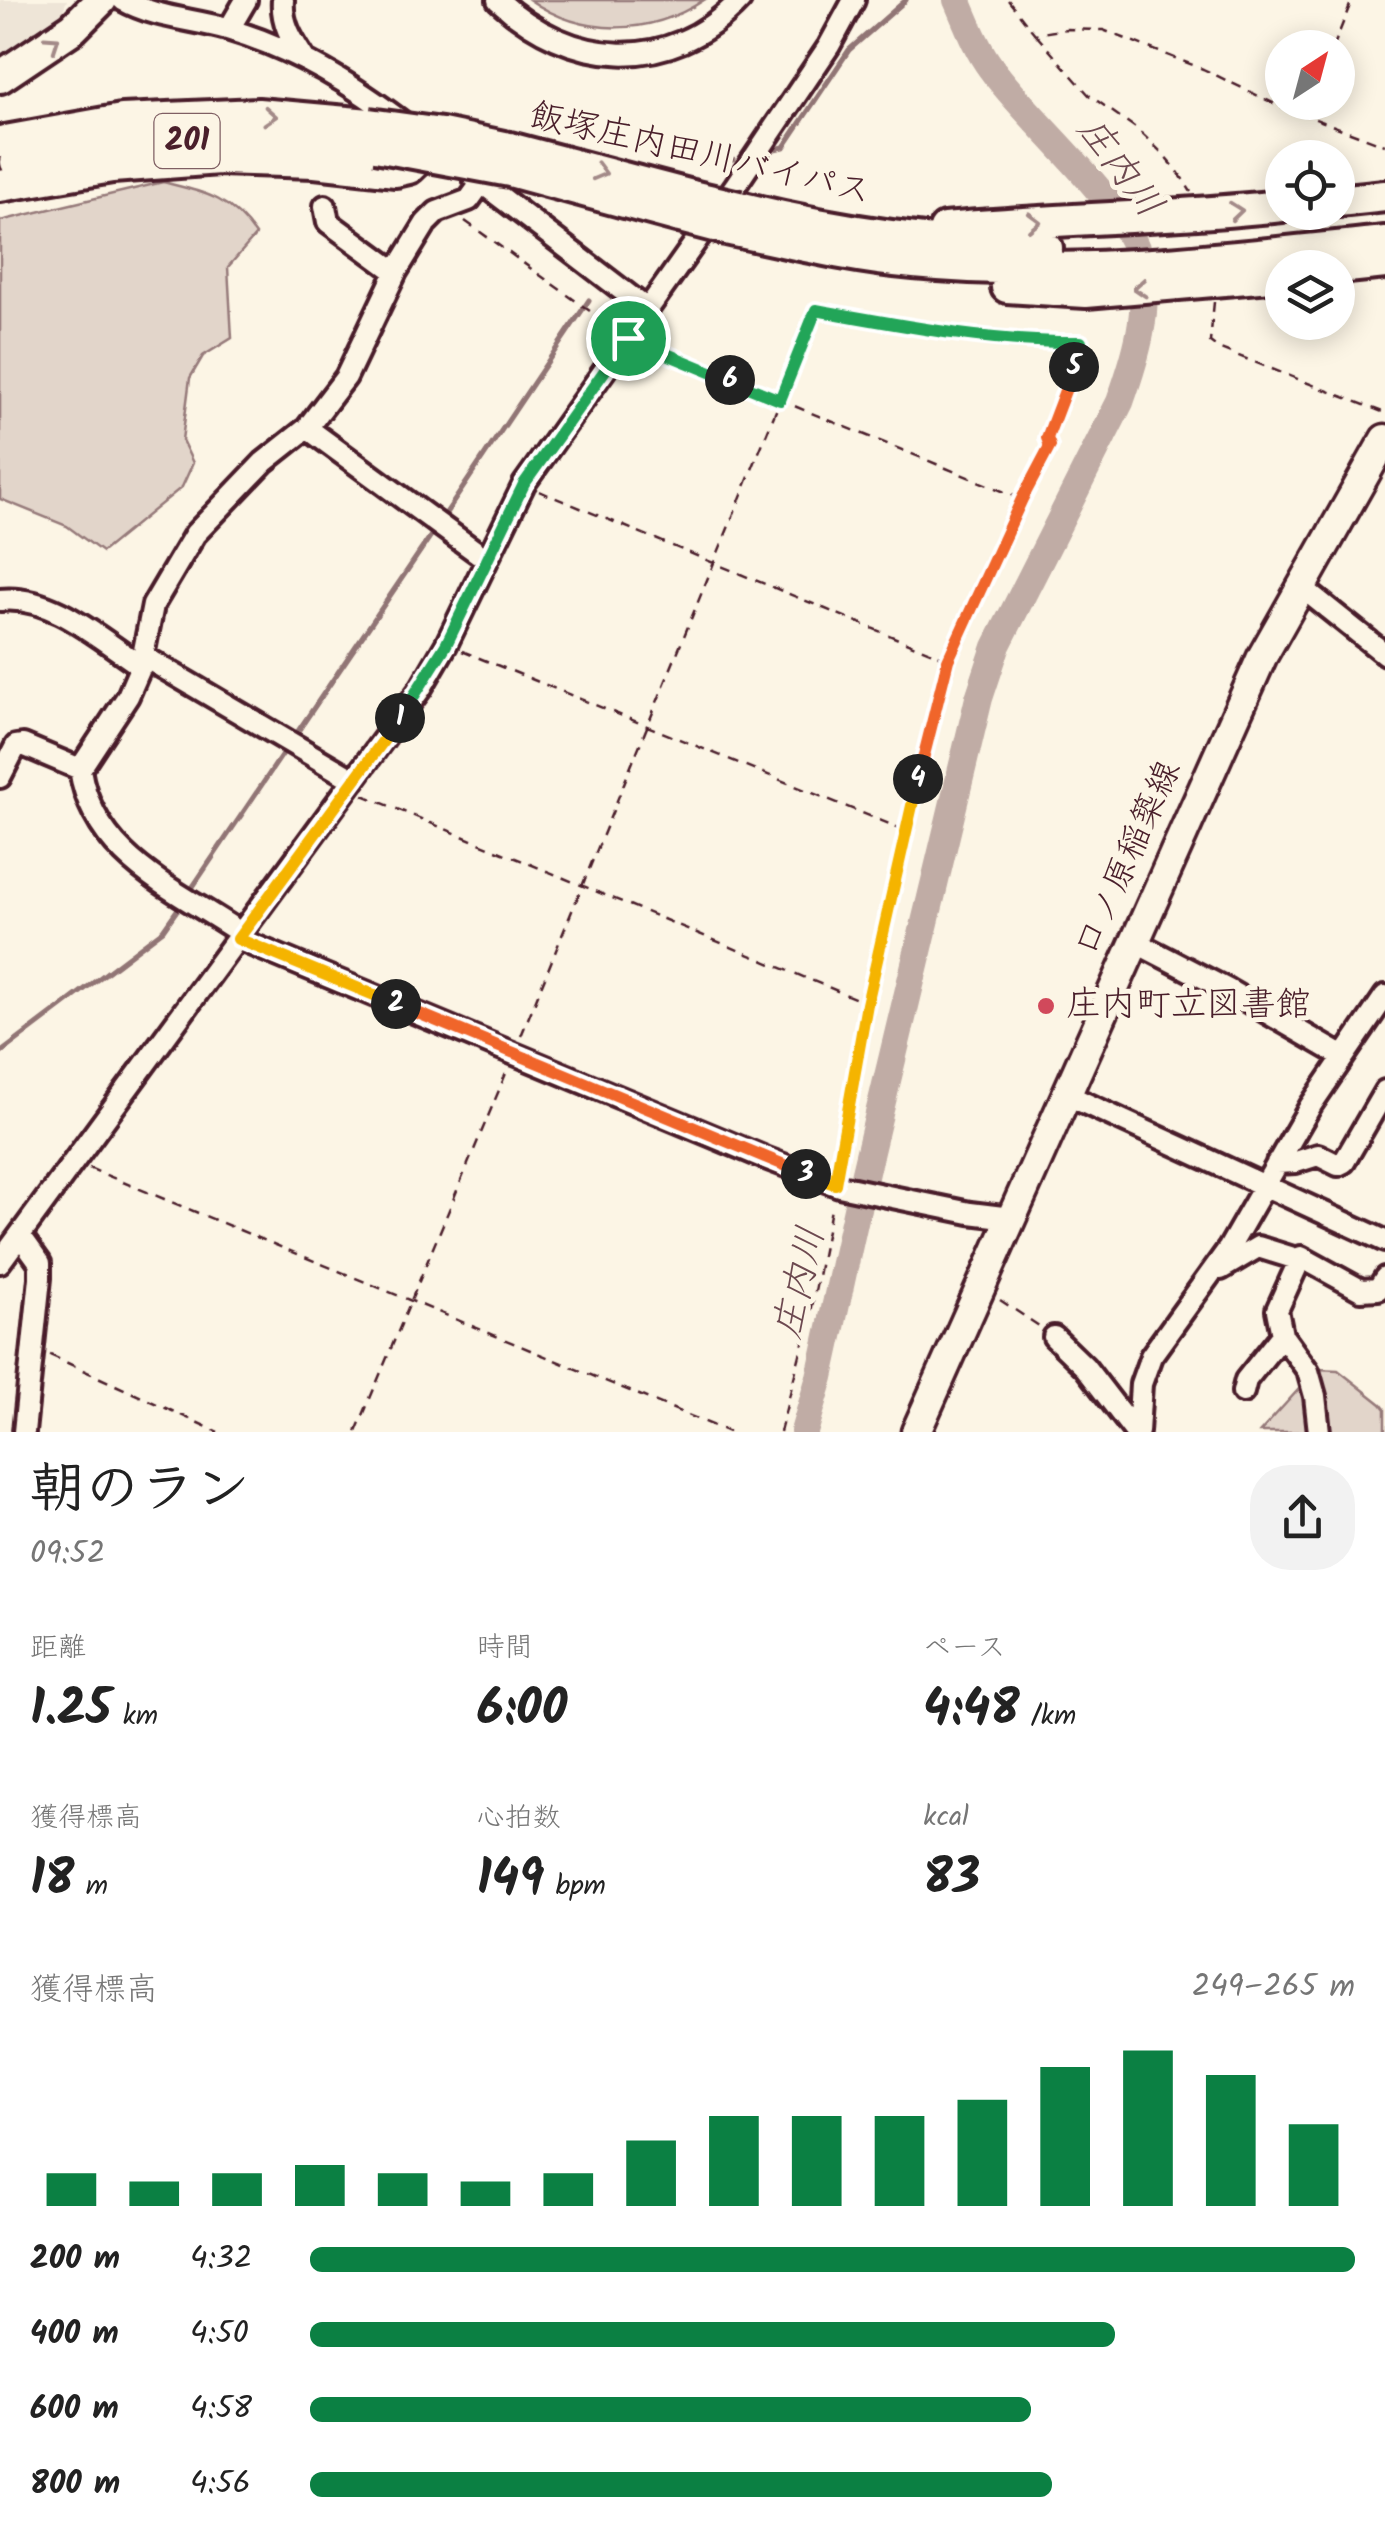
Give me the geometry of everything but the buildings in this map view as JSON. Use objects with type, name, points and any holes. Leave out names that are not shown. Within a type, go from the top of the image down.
[{"type":"highway","points":[[0,77],[73,28],[100,0]]},
{"type":"highway","name":"飯塚庄内田川バイパス","points":[[0,142],[142,120],[258,114],[373,135],[500,167],[686,206],[910,263],[986,268],[1081,258]]},
{"type":"highway","name":"飯塚庄内田川バイパス","points":[[0,165],[120,144],[373,135]]},
{"type":"highway","points":[[0,186],[112,167],[220,159],[315,162],[396,172],[409,168],[433,145]]},
{"type":"highway","points":[[1355,199],[1385,196]]},
{"type":"highway","points":[[1197,250],[1265,215]]},
{"type":"highway","points":[[741,220],[942,230],[1006,223],[1081,258],[1385,242]]},
{"type":"highway","points":[[1081,258],[1197,250],[1385,222]]},
{"type":"highway","points":[[1197,250],[1265,269]]},
{"type":"highway","points":[[1355,266],[1385,263]]},
{"type":"main road","name":"口ノ原稲築線","points":[[916,1432],[1262,657],[1385,439]]},
{"type":"street","points":[[123,0],[148,11],[229,29],[305,60],[362,92],[433,145],[500,167],[648,310]]},
{"type":"street","points":[[283,0],[287,30],[305,60]]},
{"type":"street","points":[[498,0],[517,18],[572,47],[639,54],[672,46],[698,34],[719,22],[740,0]]},
{"type":"street","points":[[0,1262],[421,688],[524,484],[829,46],[854,0]]},
{"type":"street","points":[[229,29],[242,2]]},
{"type":"street","points":[[500,167],[469,200],[438,212],[426,223],[396,272],[346,376],[308,428],[264,462],[195,534],[153,605],[142,661],[128,696],[80,769],[90,808],[116,845],[152,876],[240,936],[514,1054],[837,1185],[1010,1218]]},
{"type":"street","points":[[324,206],[328,222],[396,272]]},
{"type":"street","points":[[308,428],[486,559]]},
{"type":"street","points":[[1300,586],[1385,654]]},
{"type":"street","points":[[0,600],[15,598],[40,604],[73,621],[351,784]]},
{"type":"street","points":[[0,777],[16,746],[23,745],[80,769]]},
{"type":"street","points":[[1133,940],[1342,1056]]},
{"type":"street","points":[[1136,1432],[1145,1368],[1180,1313],[1214,1272],[1342,1056],[1385,996]]},
{"type":"street","points":[[1277,1162],[1296,1162],[1318,1155],[1338,1165],[1344,1162],[1385,1091]]},
{"type":"street","points":[[1066,1094],[1385,1241]]},
{"type":"street","points":[[20,1236],[40,1264],[24,1432]]},
{"type":"street","points":[[1214,1272],[1258,1248],[1300,1260],[1302,1257],[1361,1290],[1378,1289],[1385,1278]]},
{"type":"street","points":[[1300,1260],[1277,1310],[1282,1335],[1308,1371],[1319,1432]]},
{"type":"street","points":[[1243,1392],[1246,1380],[1282,1335]]},
{"type":"street","points":[[1054,1337],[1136,1432]]},
{"type":"path","points":[[1008,0],[1090,95],[1137,130],[1178,170],[1197,250],[1210,342],[1385,413]]},
{"type":"path","points":[[1341,30],[1352,0]]},
{"type":"path","points":[[1036,34],[1067,29],[1103,30],[1265,97]]},
{"type":"path","points":[[1317,120],[1385,146]]},
{"type":"path","points":[[453,219],[466,221],[628,338],[1022,499]]},
{"type":"path","points":[[356,1432],[583,887],[816,310],[944,334],[1021,342],[1081,342],[1047,438],[1050,446],[948,660],[867,1004],[812,1312],[780,1432]]},
{"type":"path","points":[[524,484],[948,660]]},
{"type":"path","points":[[446,645],[905,830]]},
{"type":"path","points":[[351,784],[583,887],[867,1004]]},
{"type":"path","points":[[74,1162],[729,1432]]},
{"type":"path","points":[[990,1294],[1054,1337]]},
{"type":"path","points":[[34,1348],[218,1432]]},
{"type":"shaded area","points":[[0,0],[67,0],[59,21],[0,59]]},
{"type":"shaded area","points":[[530,0],[704,0],[661,20],[617,27],[572,21]]},
{"type":"shaded area","points":[[163,182],[216,198],[237,212],[256,235],[228,267],[232,338],[203,356],[190,378],[182,440],[193,463],[182,487],[102,552],[67,526],[0,499],[0,221]]},
{"type":"shaded area","points":[[1317,1369],[1338,1370],[1381,1404],[1385,1409],[1385,1432],[1260,1432]]},
{"type":"waterway","points":[[770,150],[784,147],[849,50],[906,0]]},
{"type":"waterway","name":"庄内川","points":[[804,1432],[979,698],[996,647],[1120,402],[1143,315],[1143,279],[1131,238],[1097,188],[991,68],[957,0]]},
{"type":"waterway","points":[[706,162],[733,159]]},
{"type":"waterway","points":[[440,522],[589,300]]},
{"type":"waterway","points":[[294,737],[434,531]]},
{"type":"waterway","points":[[188,894],[288,746]]},
{"type":"waterway","points":[[0,1053],[163,930],[182,903]]},
{"type":"place","name":"庄内町立図書館","points":[[1046,1006]]},
{"type":"route","points":[[816,310],[944,334],[1021,342],[1081,342],[1047,438],[1050,446],[948,660],[867,1004],[835,1184],[238,939],[421,688],[524,484],[628,338],[780,400],[816,310]]}]
